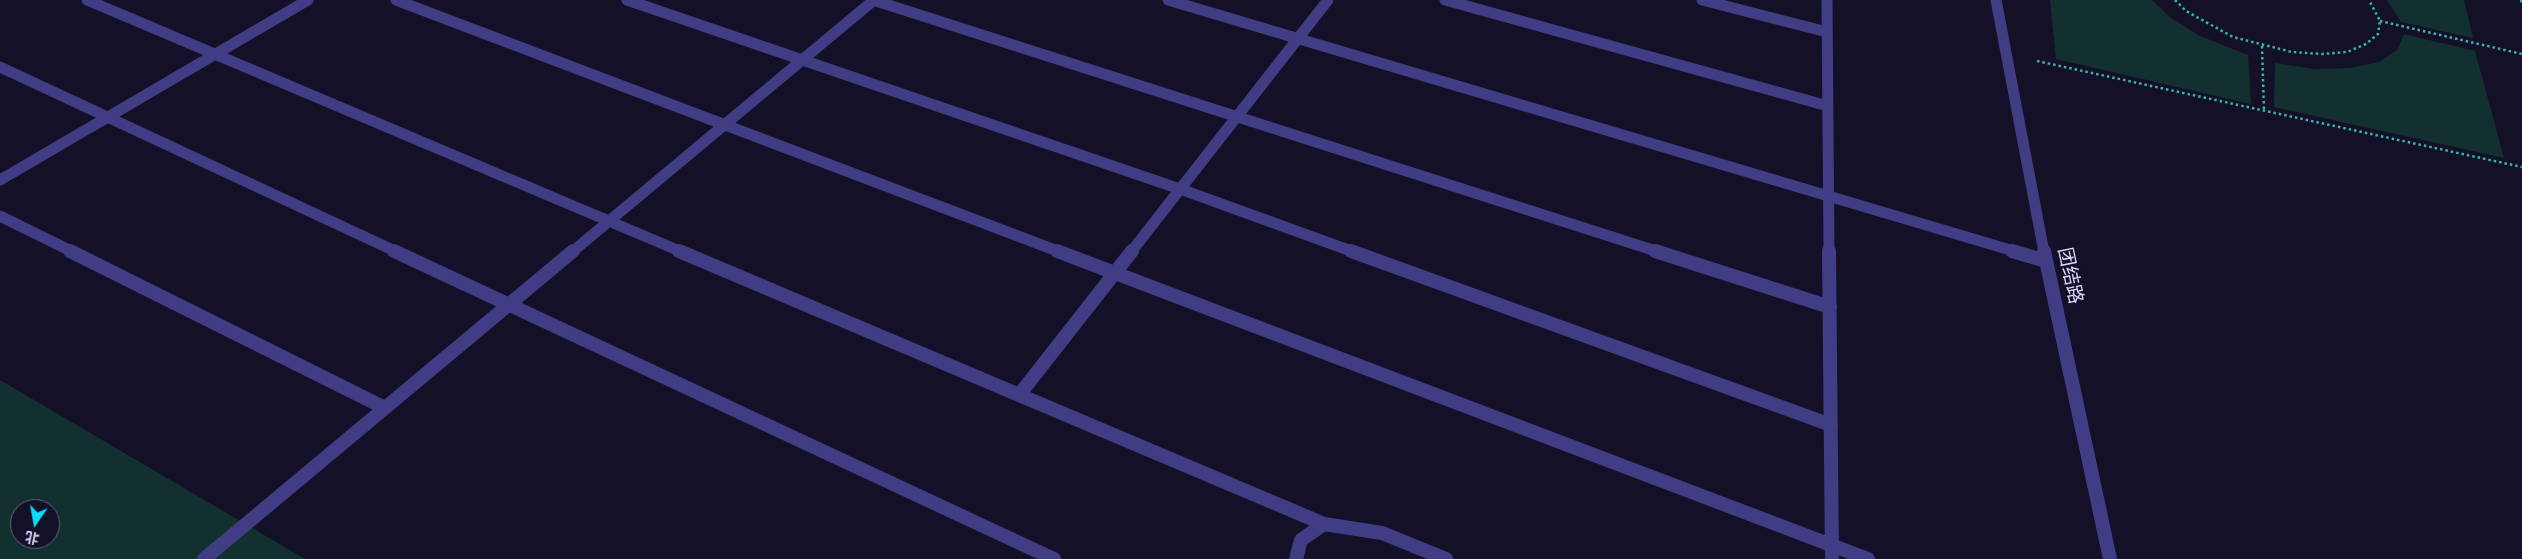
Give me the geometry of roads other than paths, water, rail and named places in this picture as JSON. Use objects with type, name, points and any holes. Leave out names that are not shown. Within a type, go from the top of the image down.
[{"type":"street","points":[[86,0],[1324,524],[1382,533],[1446,559]]},
{"type":"street","points":[[0,180],[308,0]]},
{"type":"street","points":[[396,0],[1868,559]]},
{"type":"street","points":[[627,0],[1180,189],[1831,425]]},
{"type":"street","points":[[204,559],[874,0],[1830,307]]},
{"type":"street","points":[[1168,0],[2046,262]]},
{"type":"street","points":[[1018,395],[1328,0]]},
{"type":"street","points":[[1444,0],[1828,106]]},
{"type":"street","points":[[1702,0],[1827,32]]},
{"type":"street","points":[[1827,0],[1832,559]]},
{"type":"street","name":"团结路","points":[[1996,0],[2046,262],[2110,559]]},
{"type":"street","points":[[0,67],[1054,559]]},
{"type":"street","points":[[0,216],[385,408]]},
{"type":"street","points":[[1296,559],[1301,540],[1324,524]]}]
